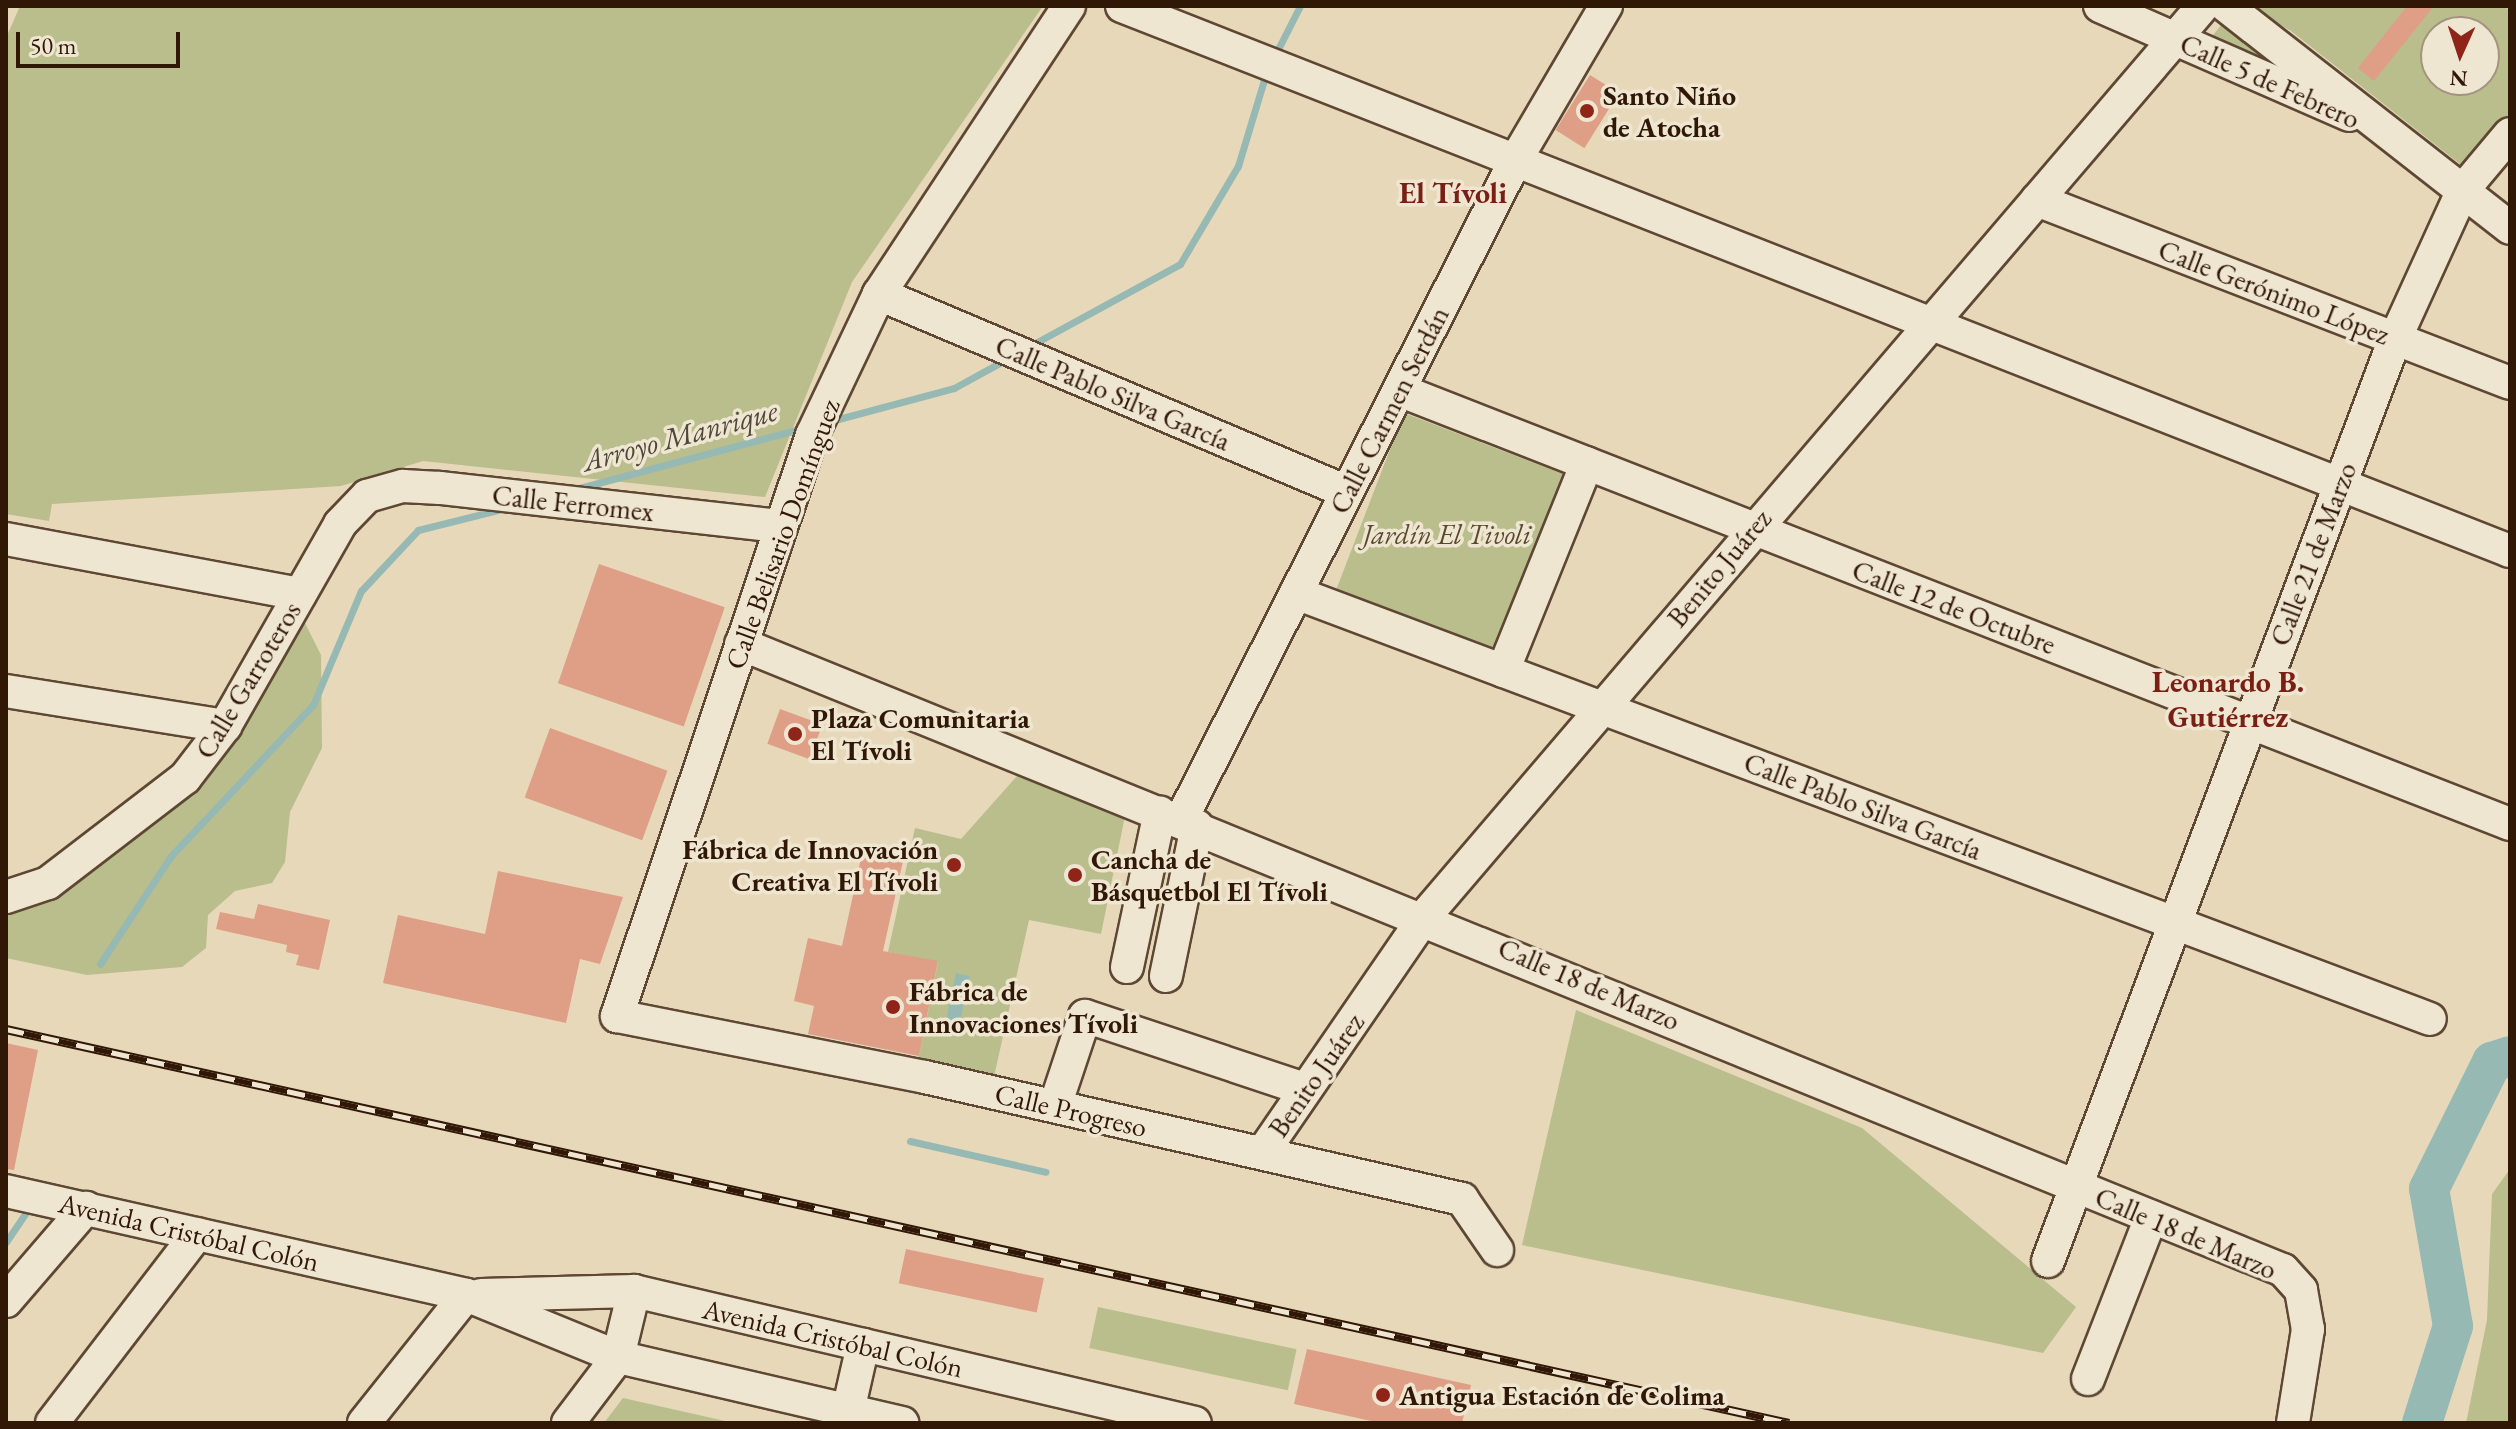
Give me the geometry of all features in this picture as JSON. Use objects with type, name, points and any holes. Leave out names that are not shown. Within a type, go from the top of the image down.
[{"type":"street","name":"Calle Belisario Domínguez","points":[[617,1016],[816,426],[879,294],[1069,6]]},
{"type":"street","points":[[1122,6],[2510,551]]},
{"type":"street","name":"Calle Carmen Serdán","points":[[1180,819],[1515,161],[1606,6]]},
{"type":"street","name":"Calle 5 de Febrero","points":[[2100,6],[2396,136]]},
{"type":"street","name":"Benito Juárez","points":[[1263,1152],[1425,916],[1752,528],[2203,6]]},
{"type":"street","name":"Calle 5 de Febrero","points":[[2226,6],[2510,228]]},
{"type":"street","name":"Calle 21 de Marzo","points":[[2048,1261],[2247,721],[2395,339],[2463,190],[2510,134]]},
{"type":"street","name":"Calle Gerónimo López","points":[[2037,200],[2510,383]]},
{"type":"street","name":"Calle Pablo Silva García","points":[[879,294],[1347,492]]},
{"type":"street","name":"Calle 12 de Octubre","points":[[1399,390],[2510,824]]},
{"type":"street","points":[[1503,671],[1587,463]]},
{"type":"street","name":"Calle Ferromex","points":[[367,496],[393,487],[440,488],[781,526]]},
{"type":"street","name":"Calle Garroteros","points":[[15,896],[185,778],[225,726],[340,524],[367,496]]},
{"type":"street","points":[[6,539],[300,594]]},
{"type":"street","name":"Calle Pablo Silva García","points":[[1296,593],[2430,1019]]},
{"type":"street","name":"Calle 18 de Marzo","points":[[741,644],[1425,916],[2075,1187],[2283,1270],[2301,1290],[2308,1329],[2293,1423]]},
{"type":"street","points":[[6,691],[225,726]]},
{"type":"street","points":[[1180,819],[1168,968],[1129,959],[1180,819]]},
{"type":"street","name":"Calle Progreso","points":[[617,1016],[1055,1106],[1462,1199],[1497,1250]]},
{"type":"street","points":[[1055,1106],[1085,1016],[1305,1089]]},
{"type":"street","name":"Avenida Cristóbal Colón","points":[[27,1195],[466,1295],[618,1357],[902,1423]]},
{"type":"street","points":[[6,1301],[86,1208]]},
{"type":"street","points":[[2088,1379],[2151,1217]]},
{"type":"street","points":[[52,1423],[197,1234]]},
{"type":"street","points":[[568,1423],[618,1357],[634,1291]]},
{"type":"street","name":"Avenida Cristóbal Colón","points":[[466,1295],[634,1291],[863,1345],[1081,1410],[1195,1423]]},
{"type":"street","points":[[364,1423],[466,1295]]},
{"type":"street","points":[[848,1411],[863,1345]]},
{"type":"green space","points":[[20,6],[1043,6],[852,282],[765,497],[423,461],[341,486],[52,504],[49,521],[6,514],[6,38]]},
{"type":"green space","points":[[2249,6],[2504,6],[2510,11],[2510,113],[2465,168],[2291,31]]},
{"type":"green space","points":[[2225,20],[2322,90],[2206,44]]},
{"type":"green space","name":"Jardín El Tivoli","points":[[1404,413],[1568,476],[1500,653],[1336,590]]},
{"type":"green space","points":[[304,621],[321,655],[322,748],[290,812],[285,862],[272,883],[235,891],[208,915],[206,948],[182,967],[87,975],[6,958],[6,908],[37,905],[220,761]]},
{"type":"green space","points":[[1017,776],[1125,816],[1101,934],[1029,920],[993,1081],[917,1066],[938,962],[888,952],[915,828],[961,839]]},
{"type":"green space","points":[[1576,1010],[1862,1128],[2076,1307],[2043,1353],[1522,1245]]},
{"type":"green space","points":[[2510,1169],[2510,1423],[2466,1423],[2487,1320],[2492,1194]]},
{"type":"green space","points":[[1098,1307],[1297,1349],[1288,1390],[1089,1348]]},
{"type":"green space","points":[[623,1398],[734,1423],[604,1423]]},
{"type":"water","points":[[956,973],[970,976],[957,1034],[944,1031]]},
{"type":"building","points":[[2407,6],[2434,6],[2426,16],[2420,16],[2420,24],[2374,81],[2358,68]]},
{"type":"building","name":"Santo Niño de Atocha","points":[[1590,75],[1619,93],[1584,148],[1556,130]]},
{"type":"building","points":[[599,564],[725,607],[684,726],[558,683]]},
{"type":"building","name":"Plaza Comunitaria El Tívoli","points":[[780,709],[822,724],[810,759],[767,744]]},
{"type":"building","points":[[550,728],[667,771],[642,840],[525,798]]},
{"type":"building","points":[[864,844],[905,852],[883,951],[938,961],[919,1056],[808,1034],[814,1006],[794,1001],[808,938],[842,946]]},
{"type":"building","points":[[498,871],[623,897],[600,964],[580,959],[566,1023],[383,983],[398,915],[485,934]]},
{"type":"building","points":[[258,904],[330,920],[319,970],[296,965],[299,955],[286,952],[287,945],[216,929],[220,912],[254,919]]},
{"type":"building","points":[[6,1043],[38,1050],[14,1170],[6,1169]]},
{"type":"building","points":[[906,1249],[1044,1278],[1037,1313],[899,1283]]},
{"type":"building","name":"Antigua Estación de Colima","points":[[1307,1349],[1471,1385],[1462,1423],[1380,1423],[1294,1404]]},
{"type":"waterway","name":"Arroyo Manrique","points":[[1275,55],[1300,6]]},
{"type":"waterway","name":"Arroyo Manrique","points":[[1028,347],[1180,264],[1238,166],[1267,70]]},
{"type":"waterway","name":"Arroyo Manrique","points":[[831,421],[954,388],[1007,359]]},
{"type":"waterway","name":"Arroyo Manrique","points":[[572,490],[804,428]]},
{"type":"waterway","name":"Arroyo Manrique","points":[[100,964],[171,856],[313,705],[361,591],[418,530],[502,509]]},
{"type":"waterway","points":[[2422,1423],[2453,1326],[2429,1189],[2492,1062],[2510,1056]]},
{"type":"waterway","points":[[910,1141],[1046,1172]]},
{"type":"waterway","name":"Arroyo Manrique","points":[[6,1242],[31,1205]]},
{"type":"railway","points":[[6,1029],[1789,1423]]},
{"type":"place","name":"Santo Niño de Atocha","points":[[1587,111]]},
{"type":"place","name":"Plaza Comunitaria El Tívoli","points":[[795,734]]},
{"type":"place","name":"Fábrica de Innovación Creativa El Tívoli","points":[[954,865]]},
{"type":"place","name":"Cancha de Básquetbol El Tívoli","points":[[1075,875]]},
{"type":"place","name":"Fábrica de Innovaciones Tívoli","points":[[893,1007]]},
{"type":"place","name":"Antigua Estación de Colima","points":[[1383,1395]]},
{"type":"district","name":"El Tívoli","points":[[1453,193]]},
{"type":"district","name":"Leonardo B. Gutiérrez","points":[[2228,699]]}]
